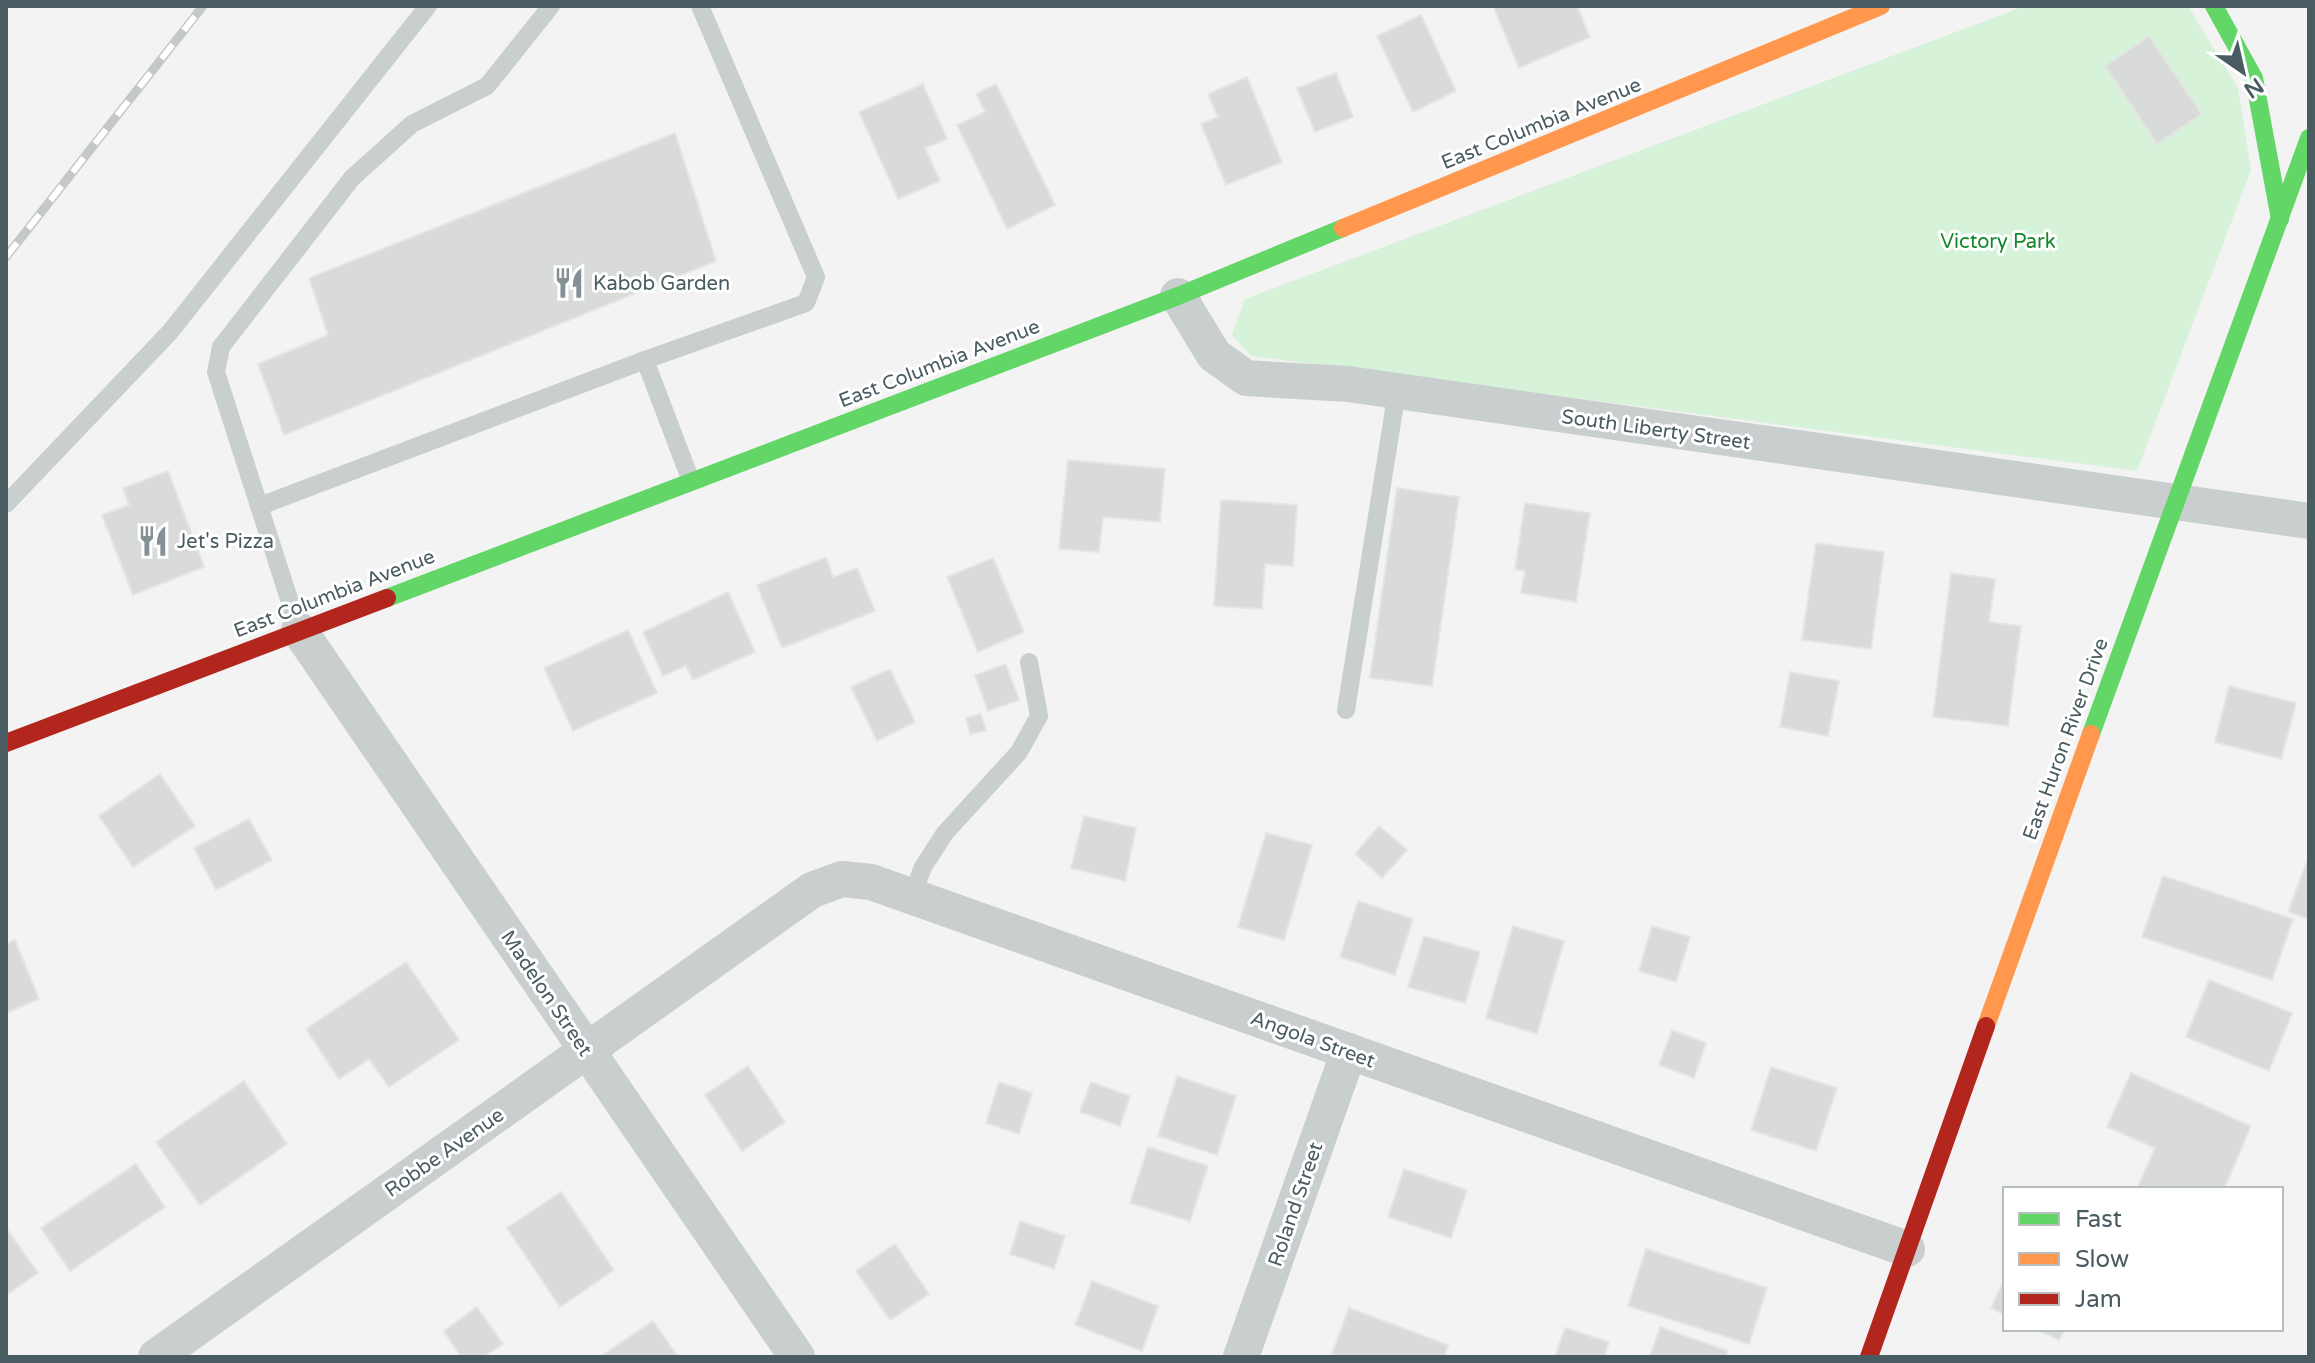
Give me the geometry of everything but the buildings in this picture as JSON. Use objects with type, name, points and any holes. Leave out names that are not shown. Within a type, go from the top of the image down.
[{"type":"street","name":"East Columbia Avenue","points":[[6,743],[1178,296],[1844,13],[1881,6]]},
{"type":"street","points":[[2214,6],[2254,78],[2280,220]]},
{"type":"street","name":"East Huron River Drive","points":[[1869,1357],[2174,503],[2309,138]]},
{"type":"street","name":"South Liberty Street","points":[[1178,296],[1214,355],[1246,378],[1348,384],[2309,521]]},
{"type":"street","name":"Madelon Street","points":[[299,630],[797,1357]]},
{"type":"street","name":"Angola Street","points":[[731,948],[827,883],[842,879],[871,882],[1907,1249]]},
{"type":"street","name":"Robbe Avenue","points":[[156,1357],[731,948]]},
{"type":"street","name":"Roland Street","points":[[1241,1357],[1349,1051]]},
{"type":"lane","points":[[6,504],[170,332],[428,6]]},
{"type":"lane","points":[[299,630],[216,372],[221,347],[352,178],[412,124],[487,86],[551,6]]},
{"type":"lane","points":[[260,506],[645,360],[806,303],[816,277],[700,6]]},
{"type":"lane","points":[[645,360],[691,481]]},
{"type":"lane","points":[[1346,710],[1397,391]]},
{"type":"lane","points":[[912,896],[923,867],[945,833],[1019,752],[1039,716],[1029,662]]},
{"type":"green space","name":"Victory Park","points":[[2025,6],[2188,6],[2238,88],[2251,170],[2137,471],[1251,356],[1232,335],[1245,299]]},
{"type":"railway","points":[[6,257],[203,6]]},
{"type":"traffic: fast","points":[[2214,6],[2254,78],[2280,219]]},
{"type":"traffic: fast","points":[[2091,734],[2309,138]]},
{"type":"traffic: fast","points":[[387,598],[1178,296],[1343,228]]},
{"type":"traffic: slow","points":[[1343,228],[1881,6]]},
{"type":"traffic: slow","points":[[1986,1026],[2091,734]]},
{"type":"traffic: jam","points":[[6,743],[387,598]]},
{"type":"traffic: jam","points":[[1869,1357],[1986,1026]]},
{"type":"place","name":"Kabob Garden","points":[[569,283]]},
{"type":"place","name":"Jet's Pizza","points":[[153,541]]}]
